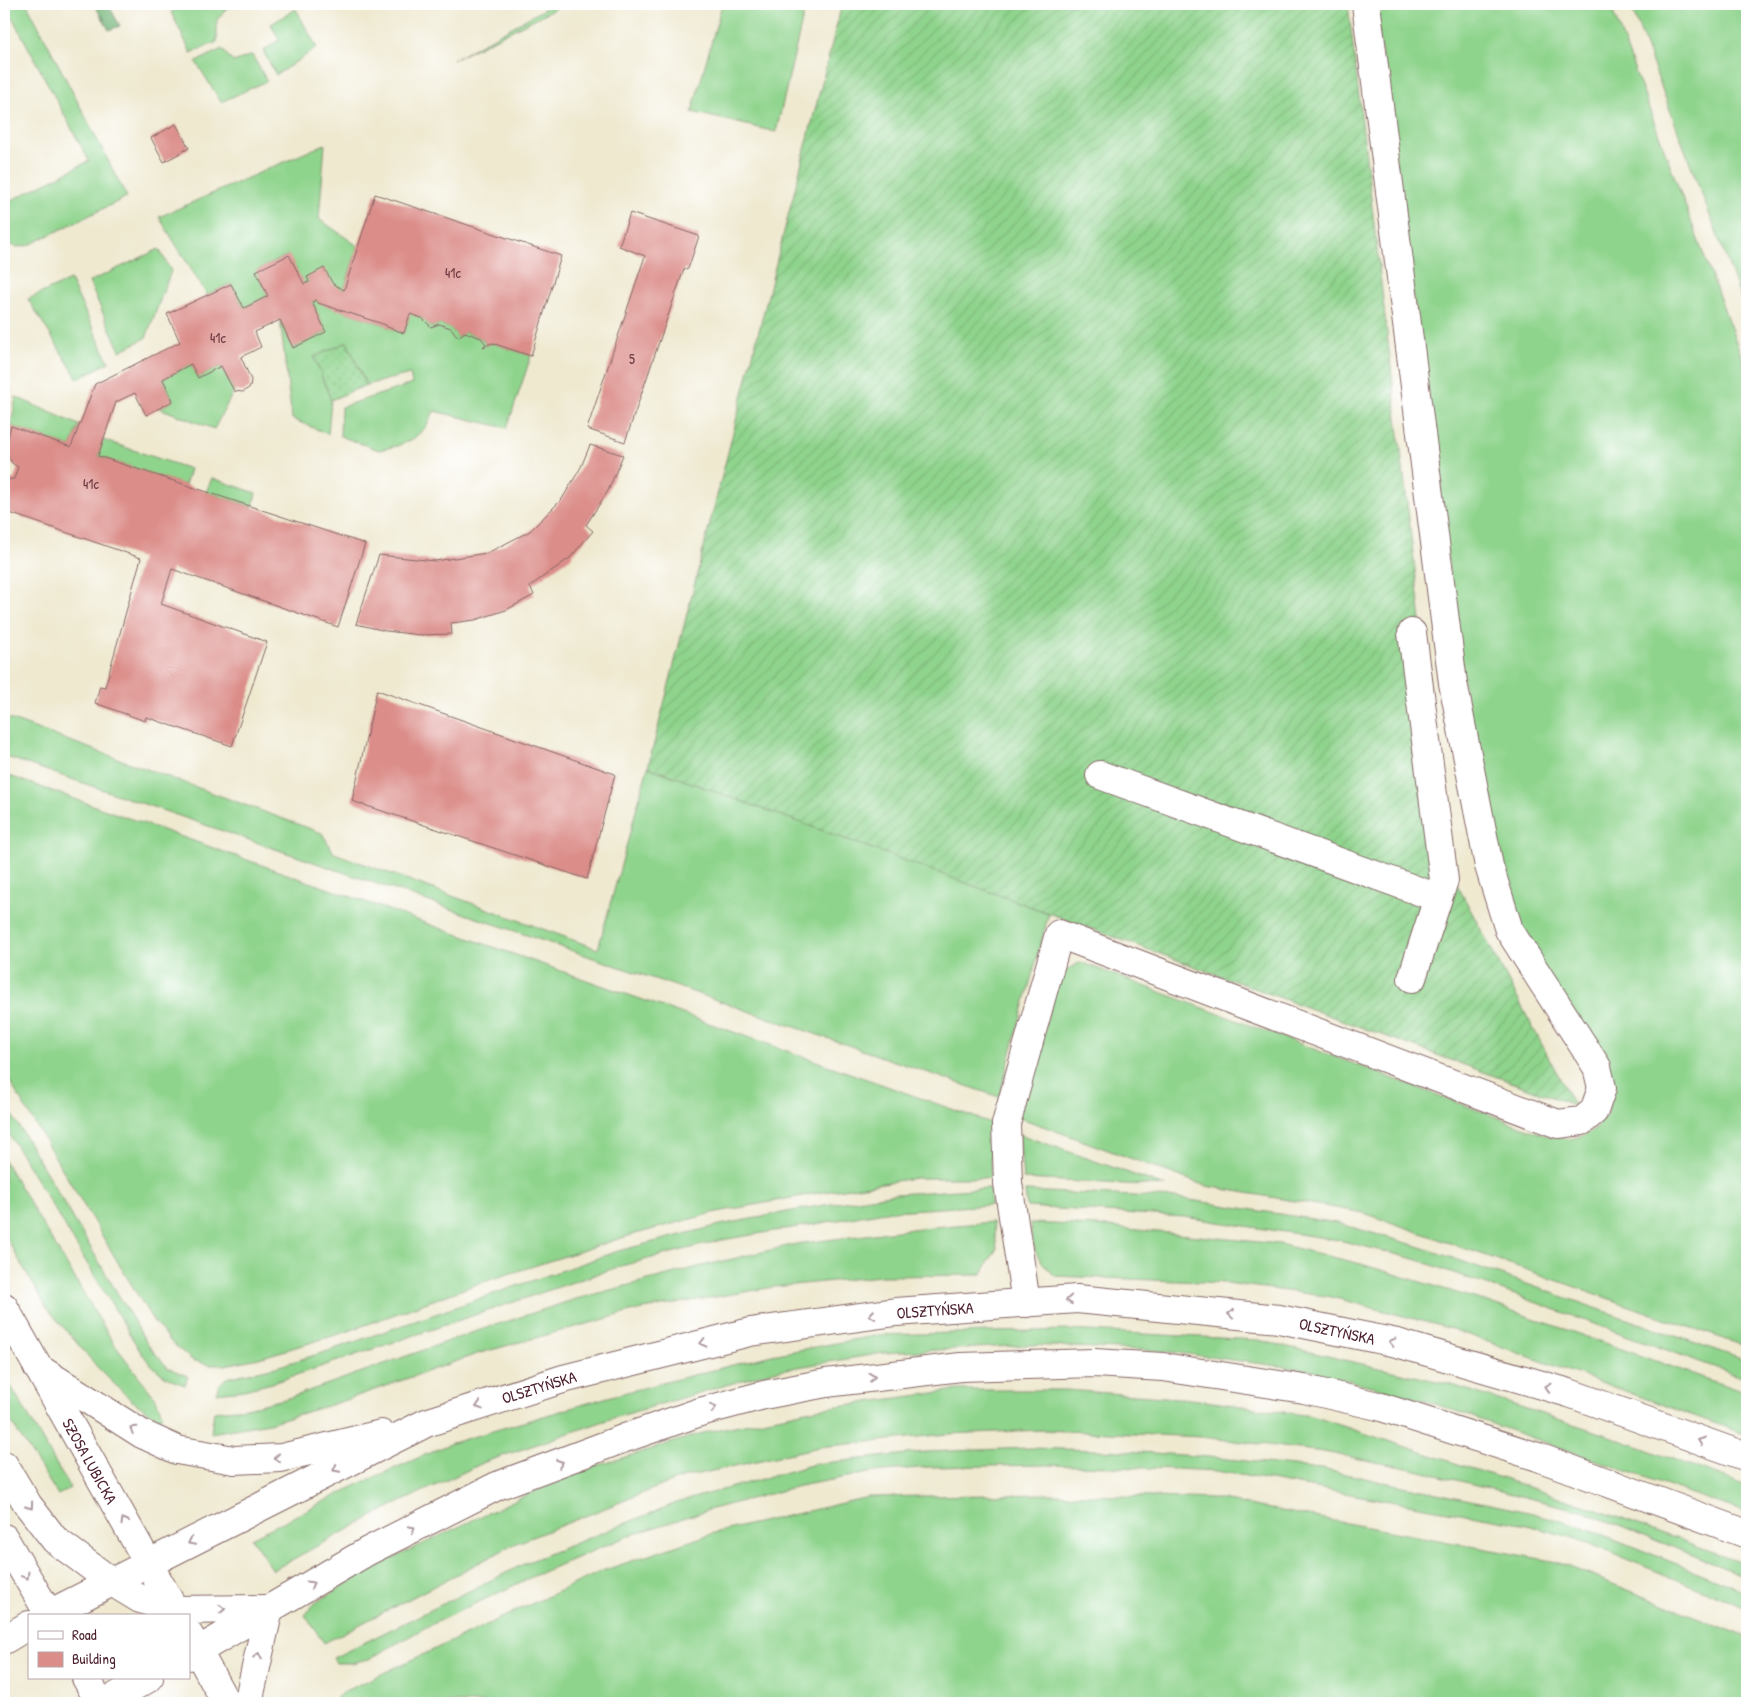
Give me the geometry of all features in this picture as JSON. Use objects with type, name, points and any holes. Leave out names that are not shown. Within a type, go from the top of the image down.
[{"type":"main road","points":[[1026,1303],[1008,1183],[1006,1124],[1059,934],[1558,1124],[1582,1121],[1594,1111],[1602,1088],[1597,1067],[1509,930],[1489,866],[1453,683],[1366,4]]},
{"type":"main road","points":[[1412,633],[1444,880],[1412,978]]},
{"type":"main road","points":[[1100,775],[1438,898]]},
{"type":"main road","name":"OLSZTYŃSKA","points":[[51,1614],[426,1423],[563,1379],[750,1332],[896,1312],[1077,1299],[1279,1319],[1397,1343],[1570,1393],[1747,1457]]},
{"type":"main road","name":"SZOSA LUBICKA","points":[[4,1307],[176,1613]]},
{"type":"main road","points":[[226,1703],[192,1647],[269,1609],[368,1551],[497,1486],[700,1412],[764,1395],[826,1383],[961,1368],[1094,1363],[1163,1367],[1304,1389],[1378,1406],[1538,1457],[1747,1534]]},
{"type":"main road","points":[[38,1368],[142,1434],[177,1450],[234,1460],[281,1458],[426,1423]]},
{"type":"main road","points":[[4,1465],[28,1505],[55,1540],[112,1582],[140,1599],[176,1613],[269,1609]]},
{"type":"main road","points":[[4,1538],[41,1614]]},
{"type":"main road","points":[[248,1703],[269,1609]]},
{"type":"main road","name":"OLSZTYŃSKA","points":[[4,1640],[28,1626]]},
{"type":"main road","points":[[87,1680],[100,1703]]},
{"type":"main road","points":[[104,1703],[145,1680]]},
{"type":"green space","points":[[5,4],[27,4],[127,197],[29,245],[18,247],[4,243],[4,204],[89,161]]},
{"type":"green space","points":[[94,4],[108,4],[120,26],[109,30]]},
{"type":"green space","points":[[186,4],[200,4],[204,6],[208,4],[231,4],[217,20],[217,42],[191,53],[171,12]]},
{"type":"green space","points":[[553,4],[564,4],[453,60]]},
{"type":"green space","points":[[722,4],[806,4],[776,132],[692,112]]},
{"type":"green space","points":[[842,4],[1348,4],[1451,873],[1574,1105],[648,767]]},
{"type":"green space","points":[[1375,4],[1610,4],[1747,371],[1747,1347],[1364,1213],[1206,1186],[1018,1117],[1060,975],[1080,962],[1550,1137],[1570,1139],[1585,1135],[1597,1127],[1608,1113],[1612,1089],[1537,957],[1507,899],[1464,685]]},
{"type":"green space","points":[[1630,4],[1747,4],[1747,314]]},
{"type":"green space","points":[[296,9],[317,48],[276,75],[263,51],[279,40],[271,24]]},
{"type":"green space","points":[[222,49],[233,62],[252,55],[267,81],[221,102],[196,62]]},
{"type":"green space","points":[[325,144],[319,219],[358,246],[344,290],[307,277],[309,282],[304,284],[288,255],[256,271],[268,296],[244,308],[231,284],[207,295],[159,217]]},
{"type":"green space","points":[[159,249],[171,271],[146,338],[120,351],[89,282]]},
{"type":"green space","points":[[70,280],[109,362],[78,379],[28,299]]},
{"type":"green space","points":[[316,300],[319,303],[386,325],[404,333],[410,314],[422,318],[431,327],[439,324],[451,328],[458,337],[465,332],[481,338],[486,344],[485,346],[492,343],[531,356],[507,428],[434,411],[426,427],[413,439],[397,446],[379,450],[340,436],[341,407],[412,384],[410,374],[366,385],[347,342],[314,357],[331,400],[328,434],[292,419],[280,320],[293,348],[326,332],[312,302]]},
{"type":"green space","points":[[347,342],[366,385],[331,400],[314,357]]},
{"type":"green space","points":[[191,364],[198,378],[221,366],[234,391],[214,429],[159,408],[173,400],[163,379]]},
{"type":"green space","points":[[16,397],[79,425],[71,447],[11,426]]},
{"type":"green space","points":[[103,440],[190,469],[185,485],[98,456]]},
{"type":"green space","points":[[212,478],[256,493],[253,507],[206,492]]},
{"type":"green space","points":[[4,717],[322,833],[334,853],[598,949],[648,767],[1049,913],[999,1097],[4,756]]},
{"type":"green space","points":[[4,774],[991,1123],[990,1178],[915,1178],[818,1193],[717,1212],[628,1236],[477,1284],[346,1332],[259,1358],[225,1365],[210,1365],[192,1360],[171,1342],[152,1319],[4,1072]]},
{"type":"green space","points":[[4,1101],[148,1345],[168,1368],[188,1376],[185,1385],[171,1380],[160,1372],[140,1351],[4,1126]]},
{"type":"green space","points":[[1019,1134],[1165,1186],[1023,1179]]},
{"type":"green space","points":[[4,1160],[114,1344],[156,1399],[162,1414],[159,1419],[131,1400],[99,1369],[47,1308],[4,1234]]},
{"type":"green space","points":[[989,1188],[991,1205],[891,1211],[722,1240],[621,1266],[272,1383],[244,1390],[216,1393],[219,1385],[226,1378],[276,1367],[328,1351],[618,1251],[720,1225],[818,1206],[896,1194]]},
{"type":"green space","points":[[1025,1191],[1177,1198],[1337,1223],[1421,1247],[1747,1361],[1747,1379],[1418,1260],[1339,1240],[1184,1217],[1027,1207]]},
{"type":"green space","points":[[993,1222],[997,1248],[981,1275],[881,1276],[774,1287],[638,1310],[480,1353],[340,1402],[269,1423],[211,1433],[214,1411],[247,1408],[289,1398],[474,1332],[576,1299],[796,1244],[920,1228]]},
{"type":"green space","points":[[1030,1223],[1097,1226],[1279,1244],[1361,1264],[1487,1302],[1747,1393],[1747,1435],[1452,1329],[1332,1297],[1226,1283],[1055,1276],[1036,1252]]},
{"type":"green space","points":[[1068,1330],[1258,1340],[1449,1384],[1601,1433],[1747,1486],[1747,1513],[1421,1399],[1309,1370],[1164,1351],[1030,1345],[883,1353],[774,1371],[613,1418],[485,1462],[388,1508],[273,1570],[251,1538],[359,1484],[452,1443],[615,1395],[772,1355],[879,1335]]},
{"type":"green space","points":[[4,1374],[70,1488],[58,1495],[4,1411]]},
{"type":"green space","points":[[957,1390],[1066,1390],[1191,1399],[1312,1416],[1586,1506],[1747,1564],[1747,1577],[1585,1512],[1412,1469],[1324,1452],[1202,1437],[1043,1430],[948,1434],[819,1447],[681,1478],[517,1543],[324,1643],[305,1615],[315,1603],[372,1568],[517,1499],[596,1466],[706,1432],[816,1409]]},
{"type":"green space","points":[[1031,1448],[1125,1451],[1209,1457],[1321,1469],[1533,1513],[1589,1529],[1747,1592],[1747,1608],[1577,1539],[1528,1525],[1264,1479],[1216,1471],[1177,1469],[1048,1465],[929,1467],[874,1472],[799,1486],[708,1510],[628,1536],[536,1575],[428,1626],[369,1659],[351,1663],[336,1663],[333,1658],[528,1562],[679,1502],[815,1464],[925,1452]]},
{"type":"green space","points":[[1052,1494],[1216,1499],[1557,1562],[1747,1637],[1747,1703],[330,1703],[345,1691],[602,1571],[714,1533],[868,1497]]},
{"type":"building","points":[[176,124],[189,148],[164,162],[151,138]]},
{"type":"building","points":[[375,194],[561,256],[531,356],[492,343],[483,347],[486,344],[481,338],[465,332],[458,337],[451,328],[439,324],[431,327],[422,318],[410,314],[404,333],[386,325],[318,303],[316,300],[312,302],[326,332],[293,348],[280,320],[255,332],[261,347],[241,357],[251,380],[250,387],[243,392],[234,391],[221,366],[198,378],[191,364],[163,379],[173,401],[146,415],[135,393],[116,402],[98,456],[365,544],[338,627],[172,569],[161,604],[267,642],[232,746],[146,717],[145,721],[95,703],[100,686],[105,687],[141,558],[4,511],[4,480],[14,479],[18,467],[13,464],[4,452],[11,426],[71,447],[95,384],[180,342],[167,314],[231,284],[244,308],[268,296],[256,271],[289,255],[304,284],[309,282],[307,277],[324,268],[333,284],[344,290]]},
{"type":"building","points":[[630,213],[699,236],[688,269],[684,269],[625,442],[587,429],[645,256],[619,246]]},
{"type":"building","points":[[590,445],[623,455],[608,491],[586,525],[593,531],[570,558],[530,586],[534,595],[506,610],[475,620],[451,623],[452,634],[420,635],[386,631],[356,624],[379,555],[435,561],[487,553],[530,531],[562,499],[581,467]]},
{"type":"building","points":[[377,690],[615,774],[587,879],[352,801]]}]
